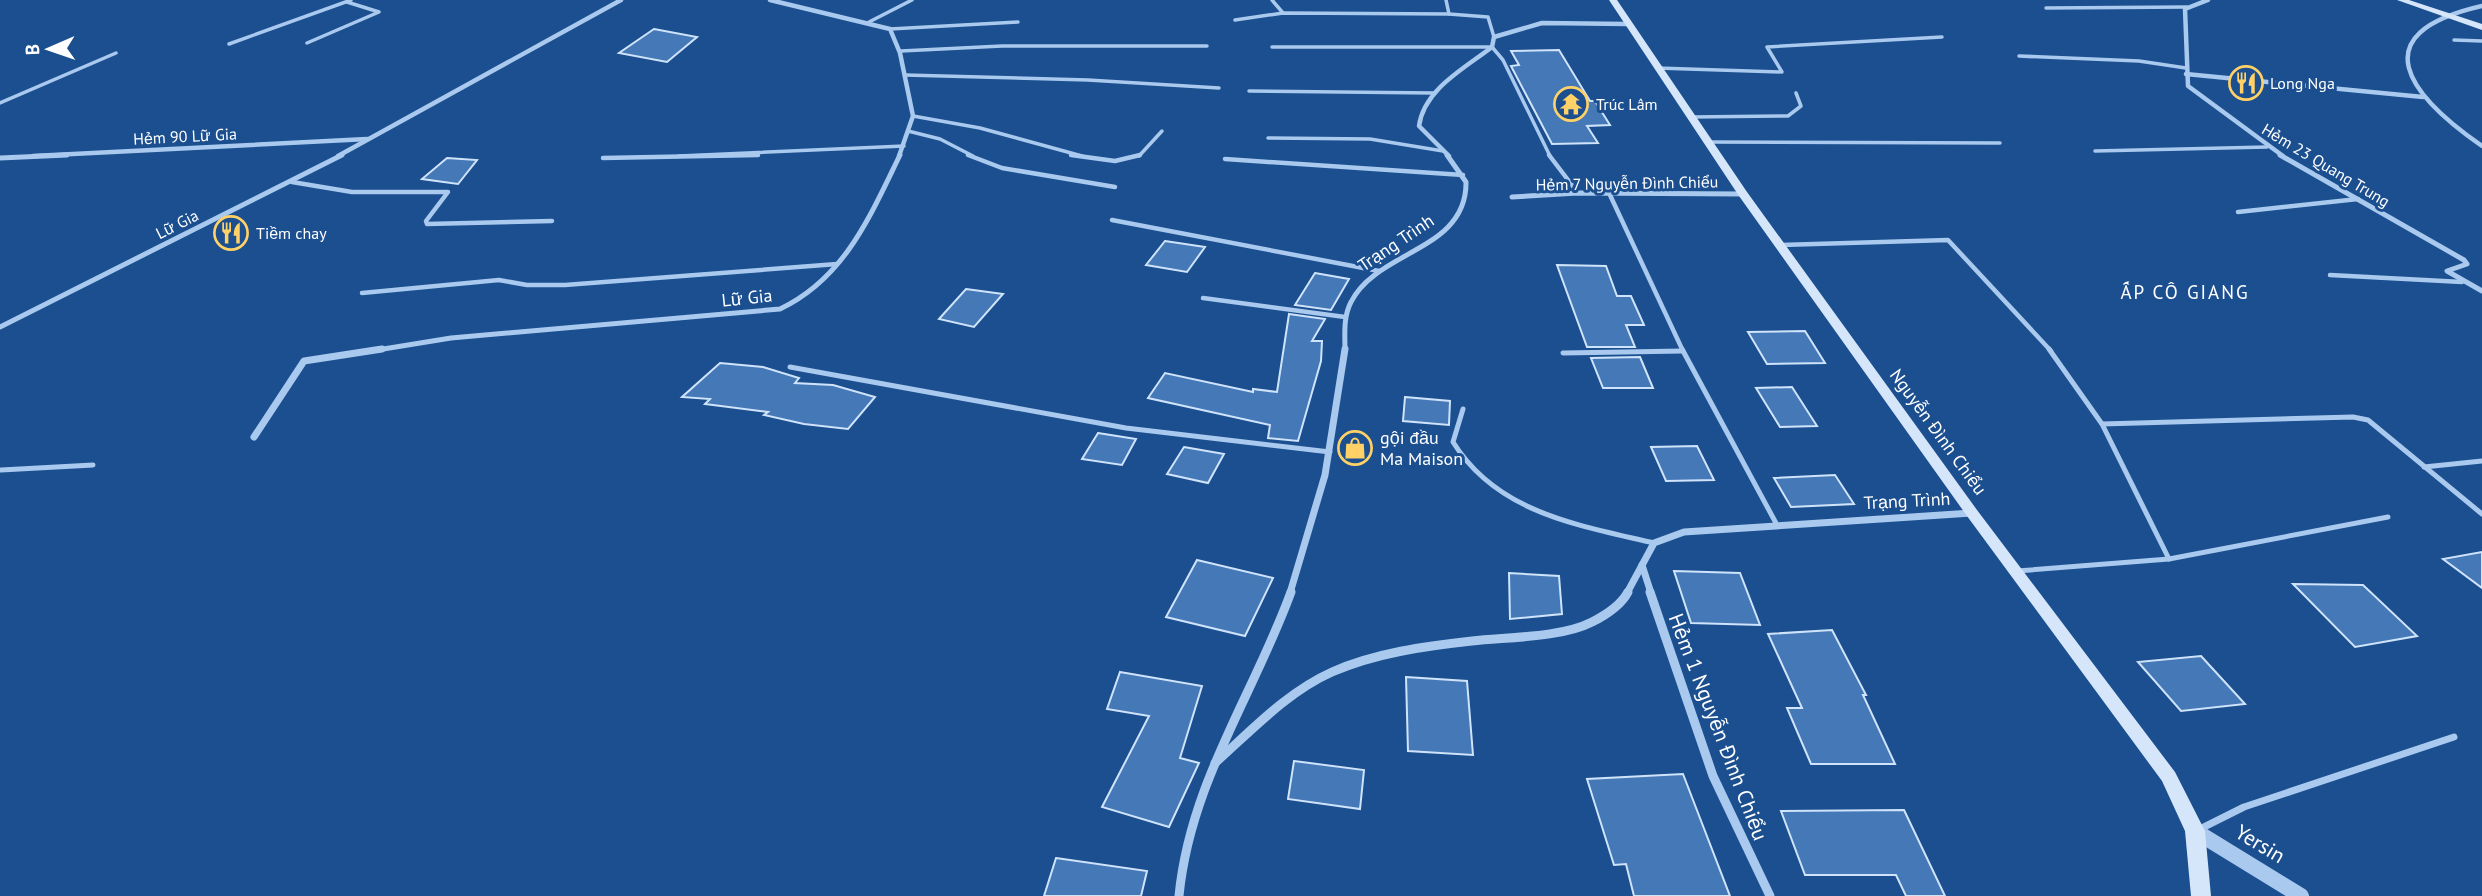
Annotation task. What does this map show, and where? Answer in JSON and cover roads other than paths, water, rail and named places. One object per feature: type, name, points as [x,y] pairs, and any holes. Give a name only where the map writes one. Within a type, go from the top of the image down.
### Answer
[{"type":"main road","name":"Nguyễn Đình Chiểu","points":[[1614,0],[1627,24],[1744,194],[1972,513],[2169,777],[2195,831],[2201,896]]},
{"type":"main road","points":[[2401,0],[2482,27]]},
{"type":"street","name":"Lữ Gia","points":[[0,327],[292,182],[621,0]]},
{"type":"street","points":[[770,0],[890,29]]},
{"type":"street","points":[[2208,0],[2187,7],[2186,71],[2423,97]]},
{"type":"street","points":[[2482,6],[2448,16],[2424,27],[2411,42],[2408,53],[2410,72],[2423,97],[2440,116],[2482,146]]},
{"type":"street","points":[[1463,175],[1419,125],[1418,117],[1434,93],[1492,47],[1494,37],[1526,24],[1627,24]]},
{"type":"street","name":"Lữ Gia","points":[[254,437],[304,361],[451,338],[780,309],[793,304],[811,290],[858,241],[872,218],[904,146],[913,116],[901,51],[890,29]]},
{"type":"street","name":"Hẻm 23 Quang Trung","points":[[2186,71],[2188,86],[2194,92],[2267,146],[2464,260],[2467,264],[2449,268],[2447,271],[2462,282]]},
{"type":"street","name":"Hẻm 90 Lữ Gia","points":[[0,158],[371,139]]},
{"type":"street","name":"Trạng Trình","points":[[1179,896],[1180,864],[1193,810],[1211,766],[1278,626],[1306,542],[1330,452],[1341,383],[1345,317],[1351,300],[1362,284],[1379,271],[1412,256],[1443,232],[1455,218],[1467,191],[1463,175]]},
{"type":"street","name":"Hẻm 7 Nguyễn Đình Chiểu","points":[[1512,197],[1578,193],[1744,194]]},
{"type":"street","points":[[2462,282],[2482,291]]},
{"type":"street","name":"Trạng Trình","points":[[1211,766],[1295,693],[1332,672],[1389,653],[1572,629],[1591,623],[1622,602],[1654,544],[1684,531],[1972,513]]},
{"type":"street","name":"Hẻm 1 Nguyễn Đình Chiểu","points":[[1642,565],[1668,650],[1706,754],[1742,847],[1770,896]]},
{"type":"street","name":"Yersin","points":[[2195,831],[2301,896]]},
{"type":"lane","points":[[869,22],[912,0]]},
{"type":"lane","points":[[1272,0],[1283,13]]},
{"type":"lane","points":[[1446,0],[1449,14]]},
{"type":"lane","points":[[229,44],[349,1],[379,12],[307,43]]},
{"type":"lane","points":[[2046,8],[2187,7]]},
{"type":"lane","points":[[1235,20],[1283,13],[1449,14],[1488,17],[1494,37]]},
{"type":"lane","points":[[890,29],[1018,22]]},
{"type":"lane","points":[[1657,68],[1782,72],[1767,47],[1942,37]]},
{"type":"lane","points":[[2454,40],[2482,41]]},
{"type":"lane","points":[[901,51],[1002,46],[1207,46]]},
{"type":"lane","points":[[1272,47],[1492,47],[1503,60],[1550,156],[1578,193]]},
{"type":"lane","points":[[0,103],[116,53]]},
{"type":"lane","points":[[2018,56],[2139,61],[2186,71]]},
{"type":"lane","points":[[905,75],[1088,80],[1219,89]]},
{"type":"lane","points":[[1250,91],[1434,93]]},
{"type":"lane","points":[[1690,117],[1788,116],[1801,106],[1796,93]]},
{"type":"lane","points":[[913,116],[980,128],[1073,155],[1115,161],[1138,157],[1162,131]]},
{"type":"lane","points":[[908,131],[940,139],[962,152],[1002,168],[1115,187]]},
{"type":"lane","points":[[1268,138],[1370,139],[1443,151]]},
{"type":"lane","points":[[1708,142],[2000,144]]},
{"type":"lane","points":[[603,158],[727,156],[904,146]]},
{"type":"lane","points":[[2095,152],[2267,146]]},
{"type":"lane","points":[[1225,159],[1463,175]]},
{"type":"lane","points":[[292,182],[352,192],[448,192],[426,221],[427,224],[552,222]]},
{"type":"lane","points":[[1610,195],[1619,220],[1683,351],[1777,524]]},
{"type":"lane","points":[[2238,212],[2358,199]]},
{"type":"lane","points":[[1112,220],[1379,271]]},
{"type":"lane","points":[[1781,245],[1948,240],[2053,353],[2102,424],[2169,559]]},
{"type":"lane","points":[[362,293],[499,280],[527,285],[565,285],[837,264]]},
{"type":"lane","points":[[2330,275],[2462,282]]},
{"type":"lane","points":[[1203,298],[1345,317]]},
{"type":"lane","points":[[1563,353],[1683,351]]},
{"type":"lane","points":[[790,367],[1126,428],[1330,452]]},
{"type":"lane","points":[[1464,409],[1452,442],[1457,453],[1491,487],[1544,514],[1654,544]]},
{"type":"lane","points":[[2102,424],[2353,416],[2368,420],[2482,514]]},
{"type":"lane","points":[[2424,467],[2482,461]]},
{"type":"lane","points":[[0,471],[93,465]]},
{"type":"lane","points":[[2015,571],[2169,559],[2388,517]]},
{"type":"lane","points":[[2195,831],[2244,807],[2454,737]]},
{"type":"place","name":"Long Nga","points":[[2246,83]]},
{"type":"place","name":"Trúc Lâm","points":[[1571,104]]},
{"type":"place","name":"Tiềm chay","points":[[231,233]]},
{"type":"place","name":"gội đầu Ma Maison","points":[[1355,448]]},
{"type":"district","name":"ẤP CÔ GIANG","points":[[2185,292]]}]
